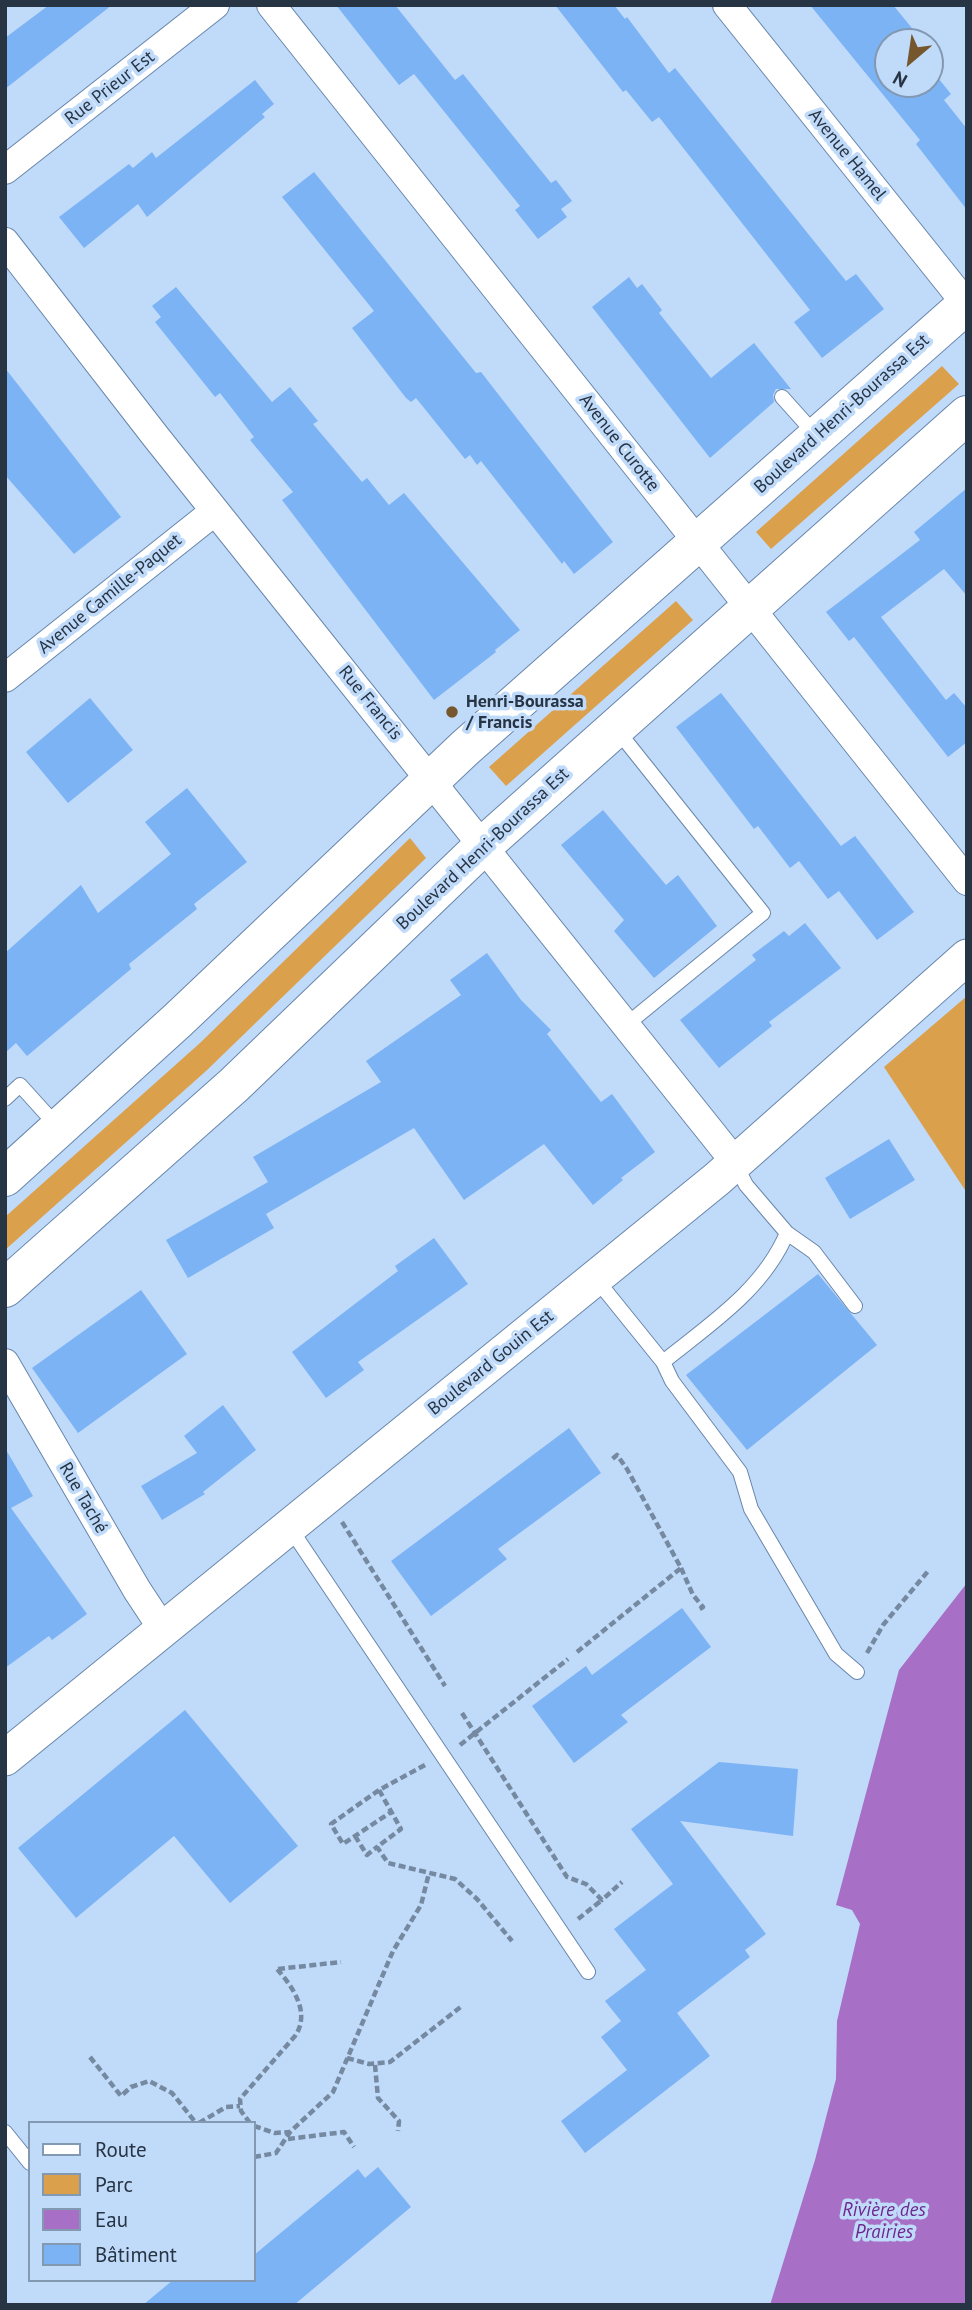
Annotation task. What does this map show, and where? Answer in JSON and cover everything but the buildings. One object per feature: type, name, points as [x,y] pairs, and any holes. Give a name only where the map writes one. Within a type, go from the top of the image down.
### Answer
[{"type":"main road","name":"Boulevard Henri-Bourassa Est","points":[[5,1177],[178,1020],[430,779],[967,304]]},
{"type":"main road","name":"Boulevard Henri-Bourassa Est","points":[[5,1288],[234,1085],[484,845],[967,415]]},
{"type":"street","name":"Rue Prieur Est","points":[[5,170],[215,5]]},
{"type":"street","name":"Avenue Curotte","points":[[271,5],[967,881]]},
{"type":"street","name":"Avenue Hamel","points":[[727,5],[967,304]]},
{"type":"street","name":"Rue Francis","points":[[5,242],[215,511],[735,1163]]},
{"type":"street","name":"Avenue Camille-Paquet","points":[[5,678],[215,511]]},
{"type":"street","name":"Boulevard Gouin Est","points":[[5,1758],[735,1163],[967,957]]},
{"type":"street","name":"Rue Taché","points":[[5,1363],[136,1590],[164,1631]]},
{"type":"lane","points":[[782,397],[817,437]]},
{"type":"lane","points":[[615,728],[764,912],[626,1025]]},
{"type":"lane","points":[[5,1098],[20,1085],[59,1128]]},
{"type":"lane","points":[[735,1163],[746,1185],[787,1233],[814,1252],[855,1306]]},
{"type":"lane","points":[[663,1362],[750,1290],[767,1270],[787,1233]]},
{"type":"lane","points":[[595,1278],[663,1362],[672,1381],[740,1472],[751,1509],[836,1654],[857,1672]]},
{"type":"lane","points":[[290,1528],[589,1972]]},
{"type":"lane","points":[[5,2132],[28,2161]]},
{"type":"path","points":[[610,1461],[617,1455],[627,1469],[693,1595],[703,1606],[698,1610]]},
{"type":"path","points":[[339,1519],[445,1686]]},
{"type":"path","points":[[577,1653],[681,1568]]},
{"type":"path","points":[[857,1672],[883,1625],[929,1570]]},
{"type":"path","points":[[456,1747],[476,1735],[568,1659]]},
{"type":"path","points":[[461,1713],[567,1877],[586,1884],[602,1900]]},
{"type":"path","points":[[391,1811],[343,1844],[331,1824],[379,1790],[431,1761]]},
{"type":"path","points":[[355,1836],[367,1854],[401,1829],[379,1790]]},
{"type":"path","points":[[377,1847],[388,1863],[446,1875],[466,1888],[512,1941]]},
{"type":"path","points":[[256,2157],[276,2153],[290,2132],[333,2092],[393,1951],[421,1905],[429,1873]]},
{"type":"path","points":[[561,1933],[622,1882]]},
{"type":"path","points":[[250,2121],[240,2106],[240,2098],[295,2036],[302,2024],[296,1994],[277,1969],[341,1962]]},
{"type":"path","points":[[347,2058],[374,2065],[390,2062],[463,2006]]},
{"type":"path","points":[[90,2057],[121,2096],[131,2087],[149,2081],[172,2093],[195,2121]]},
{"type":"path","points":[[374,2065],[377,2098],[399,2121],[398,2131]]},
{"type":"path","points":[[201,2121],[226,2107],[240,2106]]},
{"type":"path","points":[[256,2126],[275,2133],[290,2132]]},
{"type":"path","points":[[287,2139],[344,2132],[355,2147]]},
{"type":"green space","points":[[942,366],[959,384],[771,549],[756,532]]},
{"type":"green space","points":[[676,601],[693,620],[506,786],[489,767]]},
{"type":"green space","points":[[410,838],[426,858],[206,1071],[5,1250],[5,1217],[200,1043]]},
{"type":"green space","points":[[967,996],[967,1193],[884,1067]]},
{"type":"water","name":"Rivière des Prairies","points":[[967,1583],[967,2305],[770,2305],[815,2160],[836,2079],[837,2021],[860,1924],[852,1910],[836,1905],[899,1670]]},
{"type":"place","name":"Henri-Bourassa / Francis","points":[[452,712]]}]
